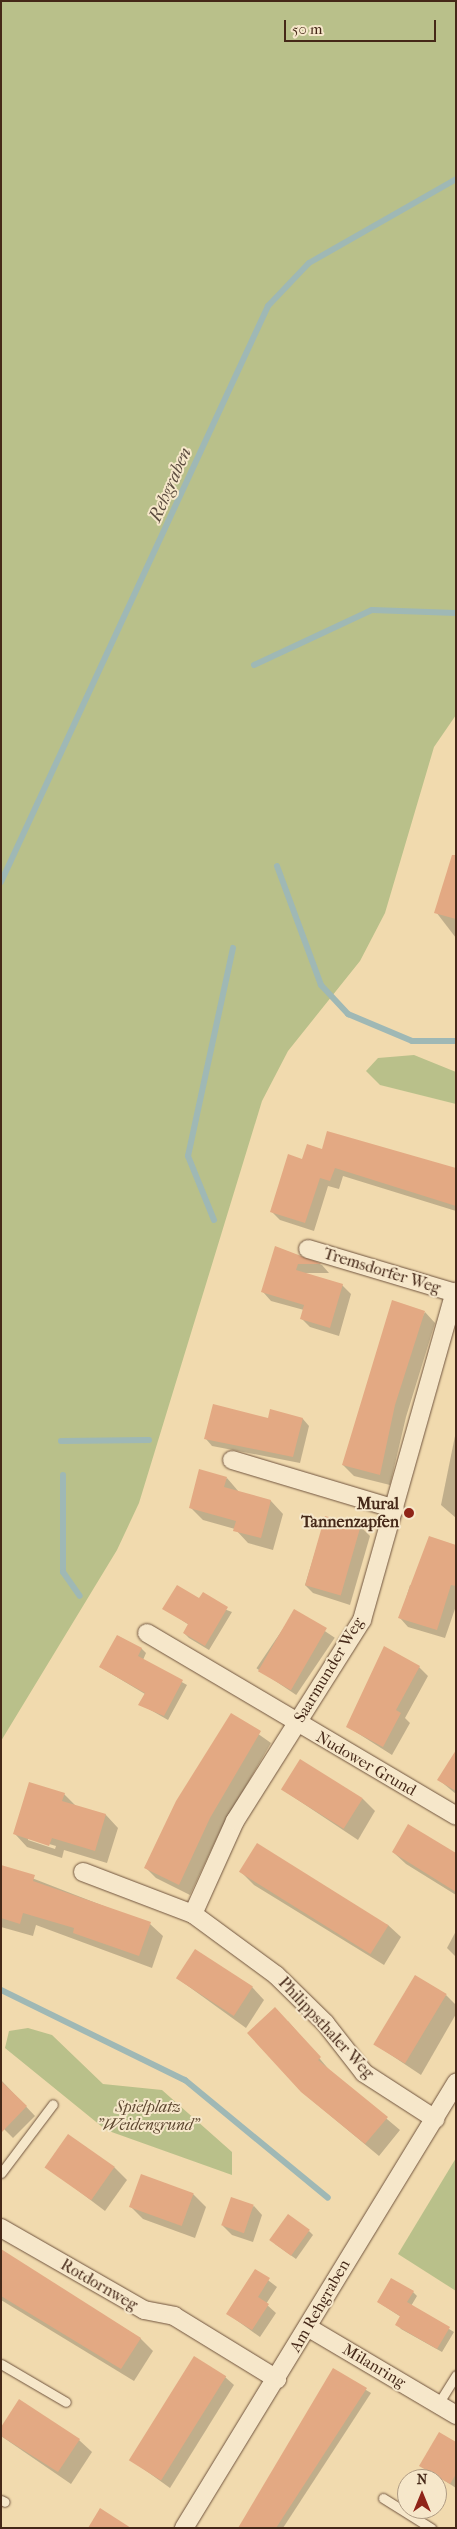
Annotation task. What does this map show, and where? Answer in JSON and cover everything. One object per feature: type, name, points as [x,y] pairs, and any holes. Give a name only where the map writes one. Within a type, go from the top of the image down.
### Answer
[{"type":"street","name":"Tremsdorfer Weg","points":[[308,1249],[455,1292]]},
{"type":"street","name":"Saarmunder Weg","points":[[193,1914],[235,1821],[362,1620],[455,1292]]},
{"type":"street","points":[[232,1460],[395,1509]]},
{"type":"street","name":"Nudower Grund","points":[[147,1634],[296,1724],[456,1816]]},
{"type":"street","name":"Philippsthaler Weg","points":[[83,1872],[193,1914],[276,1975],[325,2023],[364,2073],[434,2119]]},
{"type":"street","name":"Am Rehgraben","points":[[184,2528],[309,2328],[456,2084]]},
{"type":"street","name":"Rotdornweg","points":[[1,2228],[144,2310],[174,2316],[277,2379]]},
{"type":"street","name":"Milanring","points":[[309,2328],[456,2415]]},
{"type":"lane","points":[[1,2173],[53,2104]]},
{"type":"lane","points":[[1,2364],[66,2402]]},
{"type":"lane","points":[[438,2404],[456,2375]]},
{"type":"lane","points":[[383,2498],[431,2528]]},
{"type":"green space","points":[[1,1],[456,1],[456,715],[434,747],[385,913],[360,961],[288,1051],[262,1101],[139,1503],[117,1550],[1,1741]]},
{"type":"green space","points":[[414,1055],[456,1072],[456,1104],[380,1085],[366,1071],[378,1058]]},
{"type":"green space","name":"Spielplatz \"Weidengrund\"","points":[[28,2028],[52,2035],[103,2084],[162,2090],[232,2152],[232,2175],[106,2130],[5,2048],[9,2031]]},
{"type":"green space","points":[[456,2158],[456,2291],[398,2254]]},
{"type":"building","points":[[452,855],[456,855],[456,919],[434,913]]},
{"type":"building","points":[[327,1131],[456,1168],[456,1206],[335,1168],[330,1181],[320,1178],[305,1223],[270,1212],[288,1154],[302,1159],[307,1144],[322,1149]]},
{"type":"building","points":[[275,1246],[322,1264],[298,1264],[296,1270],[343,1284],[330,1328],[300,1319],[304,1305],[261,1292]]},
{"type":"building","points":[[392,1300],[425,1311],[395,1405],[380,1475],[342,1465]]},
{"type":"building","points":[[213,1404],[268,1418],[270,1409],[303,1418],[293,1457],[204,1439]]},
{"type":"building","points":[[199,1469],[227,1477],[224,1487],[271,1500],[261,1538],[233,1531],[236,1521],[189,1508]]},
{"type":"building","points":[[325,1516],[361,1526],[341,1595],[305,1585]]},
{"type":"building","points":[[429,1536],[456,1545],[456,1586],[451,1585],[437,1630],[398,1618]]},
{"type":"building","points":[[177,1585],[199,1598],[203,1592],[228,1607],[205,1646],[183,1633],[188,1624],[162,1609]]},
{"type":"building","points":[[294,1609],[327,1628],[291,1690],[258,1671]]},
{"type":"building","points":[[117,1635],[142,1648],[138,1656],[183,1680],[164,1716],[138,1705],[145,1693],[99,1667]]},
{"type":"building","points":[[384,1646],[420,1666],[396,1710],[401,1713],[383,1747],[346,1727]]},
{"type":"building","points":[[231,1713],[261,1731],[210,1818],[179,1885],[144,1868],[176,1801]]},
{"type":"building","points":[[456,1750],[456,1791],[437,1780]]},
{"type":"building","points":[[300,1759],[363,1798],[344,1829],[281,1790]]},
{"type":"building","points":[[29,1782],[65,1793],[62,1801],[106,1814],[95,1851],[52,1838],[49,1846],[13,1834]]},
{"type":"building","points":[[408,1824],[456,1853],[456,1892],[392,1852]]},
{"type":"building","points":[[257,1843],[388,1925],[370,1954],[239,1872]]},
{"type":"building","points":[[1,1865],[35,1875],[33,1881],[151,1922],[139,1956],[73,1933],[74,1928],[23,1913],[20,1924],[1,1918]]},
{"type":"building","points":[[195,1949],[253,1987],[234,2016],[176,1978]]},
{"type":"building","points":[[415,1975],[447,1994],[405,2063],[373,2044]]},
{"type":"building","points":[[275,2007],[321,2057],[318,2060],[388,2117],[365,2144],[301,2092],[247,2033]]},
{"type":"building","points":[[1,2081],[27,2106],[1,2133]]},
{"type":"building","points":[[68,2134],[115,2167],[91,2200],[44,2168]]},
{"type":"building","points":[[141,2174],[194,2193],[182,2226],[129,2207]]},
{"type":"building","points":[[231,2197],[254,2205],[244,2233],[221,2225]]},
{"type":"building","points":[[288,2214],[310,2230],[291,2256],[269,2240]]},
{"type":"building","points":[[1,2249],[141,2338],[121,2369],[1,2296]]},
{"type":"building","points":[[255,2269],[270,2278],[258,2297],[269,2304],[252,2330],[226,2314]]},
{"type":"building","points":[[391,2278],[414,2291],[407,2302],[450,2327],[437,2349],[395,2325],[400,2316],[377,2302]]},
{"type":"building","points":[[194,2356],[226,2376],[161,2480],[129,2460]]},
{"type":"building","points":[[333,2368],[367,2388],[276,2528],[238,2528]]},
{"type":"building","points":[[19,2399],[80,2439],[58,2472],[1,2436],[1,2427]]},
{"type":"building","points":[[439,2432],[456,2442],[456,2474],[450,2484],[447,2482],[447,2469],[424,2469],[419,2466]]},
{"type":"building","points":[[100,2508],[131,2528],[88,2528]]},
{"type":"waterway","name":"Rehgraben","points":[[1,882],[268,306],[309,263],[456,179]]},
{"type":"waterway","points":[[254,665],[372,610],[456,613]]},
{"type":"waterway","points":[[277,866],[321,985],[348,1014],[412,1041],[456,1041]]},
{"type":"waterway","points":[[214,1220],[188,1156],[233,948]]},
{"type":"waterway","points":[[61,1441],[149,1440]]},
{"type":"waterway","points":[[63,1475],[63,1572],[80,1596]]},
{"type":"waterway","points":[[1,1990],[185,2080],[328,2198]]},
{"type":"place","name":"Mural Tannenzapfen","points":[[409,1513]]}]
